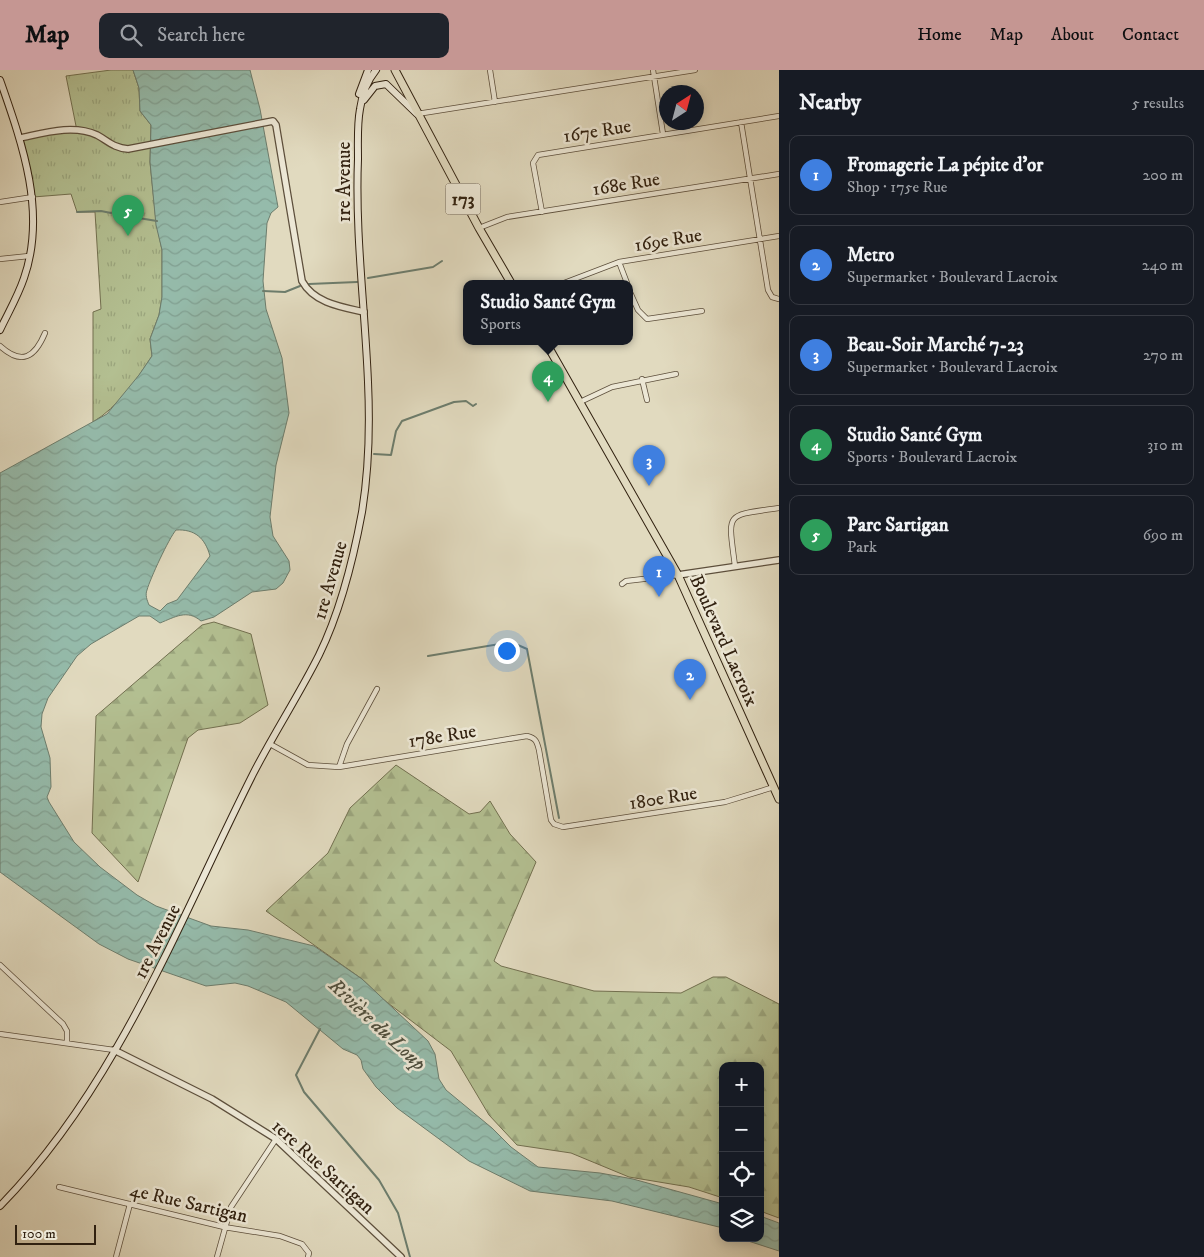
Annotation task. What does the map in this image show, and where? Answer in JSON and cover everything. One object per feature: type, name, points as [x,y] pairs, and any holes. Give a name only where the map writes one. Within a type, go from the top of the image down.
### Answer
[{"type":"main road","points":[[359,110],[359,96],[368,70]]},
{"type":"main road","name":"1re Avenue","points":[[0,1206],[33,1172],[77,1113],[143,998],[198,892],[270,744],[321,652],[348,576],[362,511],[369,448],[368,385],[358,230],[359,110],[364,92],[376,70]]},
{"type":"main road","name":"173","points":[[395,70],[479,228],[509,280]]},
{"type":"main road","points":[[0,80],[20,138],[33,196],[32,242],[24,278],[0,330]]},
{"type":"main road","points":[[359,110],[367,94],[380,84],[386,84],[417,114]]},
{"type":"main road","name":"Boulevard Lacroix","points":[[547,345],[678,575],[779,800]]},
{"type":"street","points":[[490,70],[495,102]]},
{"type":"street","points":[[653,70],[663,134]]},
{"type":"street","points":[[417,114],[695,70]]},
{"type":"street","name":"167e Rue","points":[[542,212],[534,163],[538,156],[779,116]]},
{"type":"street","points":[[20,138],[54,132],[82,132],[97,135],[119,149],[128,149],[270,120],[276,125],[302,281],[307,290],[327,303],[364,312]]},
{"type":"street","points":[[741,122],[768,290],[772,297],[778,298]]},
{"type":"street","name":"168e Rue","points":[[479,228],[507,218],[779,174]]},
{"type":"street","points":[[0,202],[33,196]]},
{"type":"street","name":"169e Rue","points":[[572,280],[619,262],[779,236]]},
{"type":"street","points":[[0,259],[29,256]]},
{"type":"street","points":[[619,262],[626,280]]},
{"type":"street","points":[[633,299],[638,310],[647,319],[702,311]]},
{"type":"street","points":[[0,346],[6,352],[19,357],[29,356],[40,344],[45,333]]},
{"type":"street","points":[[580,402],[612,387],[642,379],[676,374]]},
{"type":"street","points":[[642,379],[646,400]]},
{"type":"street","points":[[735,566],[730,527],[736,516],[779,508]]},
{"type":"street","points":[[622,584],[779,560]]},
{"type":"street","points":[[340,767],[346,744],[377,689]]},
{"type":"street","name":"178e Rue","points":[[270,744],[308,765],[340,767],[527,736],[533,738],[538,745],[549,815],[554,824]]},
{"type":"street","name":"180e Rue","points":[[554,824],[563,827],[725,802],[774,787]]},
{"type":"street","points":[[0,965],[62,1024],[67,1032],[67,1043]]},
{"type":"street","points":[[0,1034],[114,1050]]},
{"type":"street","name":"1ere Rue Sartigan","points":[[114,1050],[212,1099],[276,1139],[401,1257]]},
{"type":"street","points":[[217,1257],[231,1207],[276,1139]]},
{"type":"street","name":"4e Rue Sartigan","points":[[59,1187],[224,1227],[280,1236],[302,1244],[308,1255]]},
{"type":"street","points":[[116,1257],[130,1204]]},
{"type":"green space","points":[[111,70],[133,70],[139,88],[140,111],[151,125],[150,162],[156,221],[162,250],[162,297],[159,315],[150,339],[152,356],[111,409],[93,422],[93,312],[101,309],[95,212],[77,212],[71,194],[33,197],[20,139],[54,131],[77,131],[66,76]]},
{"type":"green space","points":[[214,622],[251,634],[268,705],[240,723],[198,730],[188,738],[138,882],[92,833],[96,716],[202,625]]},
{"type":"green space","points":[[396,765],[469,814],[480,812],[490,801],[510,834],[536,862],[494,961],[501,966],[594,991],[681,993],[713,977],[726,977],[779,1004],[779,1218],[764,1212],[764,1062],[719,1062],[719,1197],[689,1187],[629,1177],[571,1153],[517,1145],[489,1115],[451,1051],[384,1000],[362,979],[266,911],[328,853],[350,808]]},
{"type":"water","name":"Rivière du Loup","points":[[133,70],[250,70],[260,109],[278,207],[271,213],[267,223],[263,281],[266,309],[282,358],[289,413],[276,465],[270,517],[273,536],[289,561],[290,570],[283,583],[276,589],[252,592],[214,617],[201,621],[191,615],[181,615],[160,623],[150,616],[139,616],[91,644],[77,656],[48,698],[42,714],[41,727],[50,758],[51,787],[47,797],[49,802],[74,842],[100,867],[137,895],[156,906],[211,926],[248,930],[314,946],[362,979],[428,1041],[435,1054],[439,1079],[446,1090],[492,1128],[511,1147],[538,1167],[600,1173],[633,1179],[719,1203],[719,1227],[612,1201],[530,1191],[469,1161],[397,1108],[376,1087],[363,1069],[361,1060],[357,1055],[343,1049],[286,1002],[248,986],[235,983],[206,986],[128,959],[99,944],[0,872],[0,473],[107,414],[152,356],[150,339],[159,315],[162,297],[162,250],[156,225],[150,162],[151,125],[140,111],[139,88]],"holes":[[[176,530],[189,531],[202,540],[210,556],[177,600],[167,604],[160,611],[149,605],[146,592],[173,534]]]},
{"type":"water","points":[[764,1217],[779,1223],[779,1251],[751,1242],[764,1242]]},
{"type":"waterway","points":[[77,212],[101,211],[111,213]]},
{"type":"waterway","points":[[120,215],[157,221]]},
{"type":"waterway","points":[[368,278],[433,267],[442,261]]},
{"type":"waterway","points":[[309,284],[357,282]]},
{"type":"waterway","points":[[263,291],[285,292],[300,286]]},
{"type":"waterway","points":[[374,454],[391,455],[396,431],[402,421],[454,402],[466,401],[473,406],[476,404]]},
{"type":"waterway","points":[[428,656],[511,642],[527,649],[559,818]]},
{"type":"waterway","points":[[320,1029],[296,1075],[304,1092],[379,1180],[398,1213],[410,1257]]},
{"type":"place","name":"Parc Sartigan","points":[[128,236]]},
{"type":"place","name":"Studio Santé Gym","points":[[548,402]]},
{"type":"place","name":"Beau-Soir Marché 7-23","points":[[649,486]]},
{"type":"place","name":"Fromagerie La pépite d'or","points":[[659,597]]},
{"type":"place","name":"Metro","points":[[690,700]]}]
